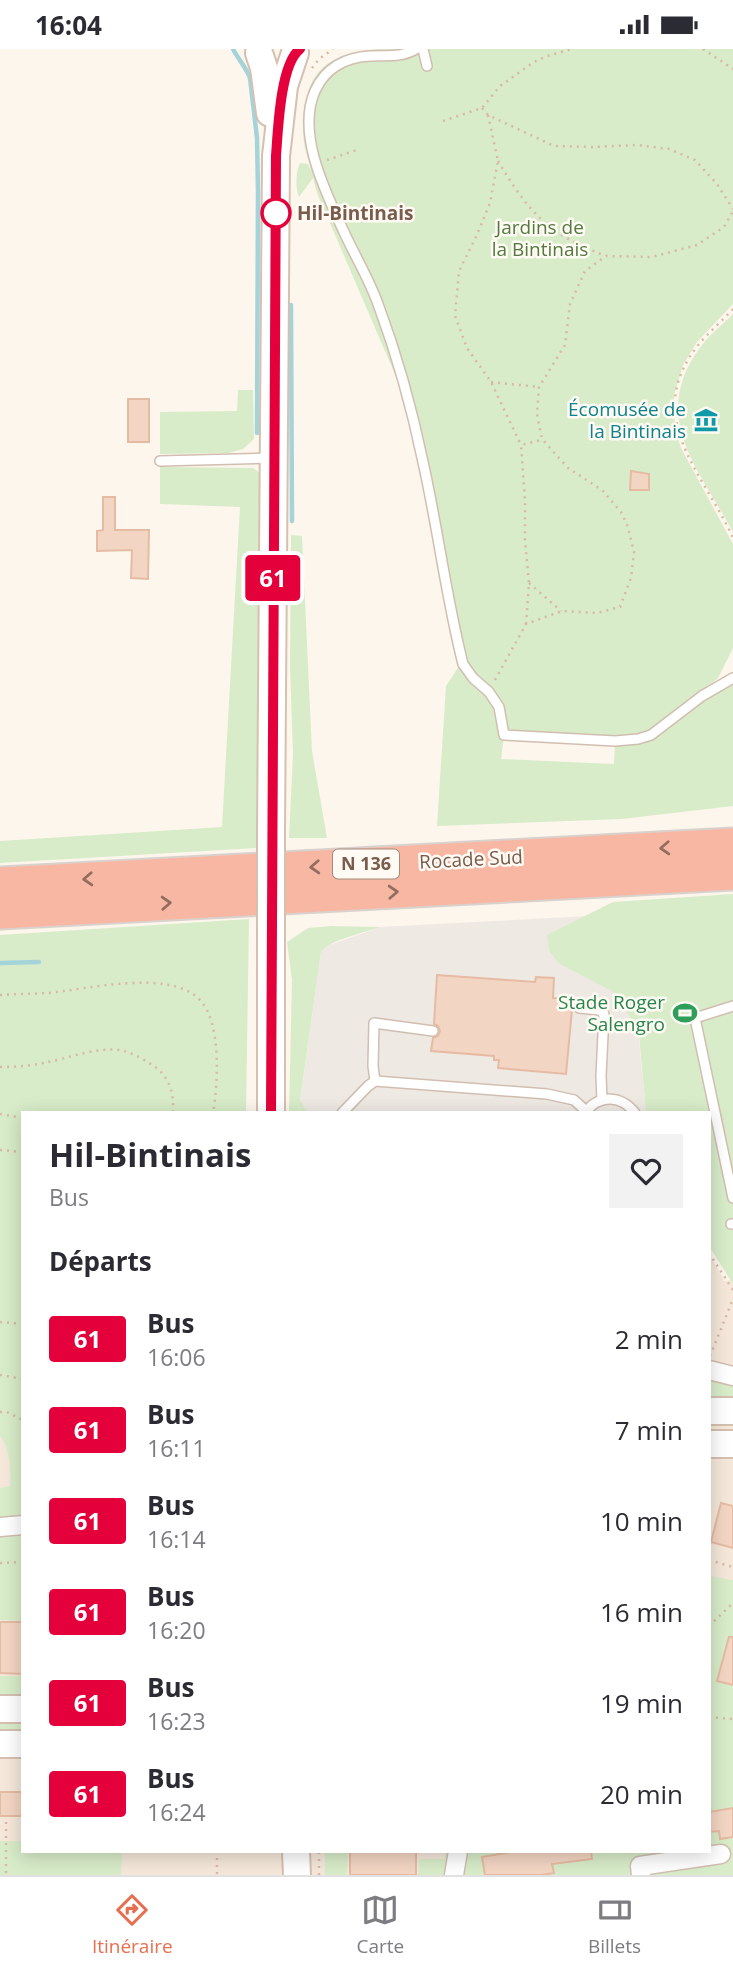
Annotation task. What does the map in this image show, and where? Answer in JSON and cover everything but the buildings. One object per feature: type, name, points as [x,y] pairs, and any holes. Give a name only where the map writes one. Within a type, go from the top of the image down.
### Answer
[{"type":"highway","name":"Rocade Sud","points":[[0,884],[733,845]]},
{"type":"highway","name":"Rocade Sud","points":[[0,912],[733,873]]},
{"type":"main road","points":[[257,51],[277,58],[298,51]]},
{"type":"main road","points":[[257,51],[267,86],[276,156]]},
{"type":"main road","points":[[271,1111],[276,156],[284,86],[298,51]]},
{"type":"main road","points":[[711,1411],[733,1411]]},
{"type":"main road","points":[[711,1444],[733,1444]]},
{"type":"main road","points":[[0,1709],[21,1709]]},
{"type":"main road","points":[[0,1744],[21,1744]]},
{"type":"main road","points":[[296,1853],[297,1875]]},
{"type":"street","points":[[711,1370],[733,1376]]},
{"type":"street","points":[[0,1527],[21,1525]]},
{"type":"street","points":[[454,1875],[458,1853]]},
{"type":"street","points":[[641,1875],[640,1866],[727,1853]]},
{"type":"lane","points":[[416,49],[389,57],[353,58],[335,66],[322,78],[312,100],[310,133],[316,162],[329,200],[377,302],[391,345],[423,460],[463,664],[499,706],[504,735],[630,740],[651,735],[702,696],[733,678]]},
{"type":"lane","points":[[423,49],[427,66]]},
{"type":"lane","points":[[160,461],[274,459]]},
{"type":"lane","points":[[733,1006],[695,1018],[733,1198]]},
{"type":"lane","points":[[579,1008],[600,1010],[604,1014],[602,1100]]},
{"type":"lane","points":[[375,1081],[374,1023],[433,1031]]},
{"type":"lane","points":[[344,1111],[375,1081],[547,1094],[574,1100],[585,1111]]},
{"type":"lane","points":[[587,1111],[602,1100],[621,1100],[634,1111]]},
{"type":"path","points":[[443,121],[482,108],[500,86],[534,62],[572,49]]},
{"type":"path","points":[[703,49],[733,69]]},
{"type":"path","points":[[482,108],[488,115],[554,146],[637,145],[669,149],[695,160],[717,184],[733,210],[724,227],[697,244],[652,257],[606,256],[565,237],[531,210],[516,193],[498,161],[488,115]]},
{"type":"path","points":[[316,162],[357,151]]},
{"type":"path","points":[[489,692],[526,624],[529,583],[521,445],[491,382],[467,348],[455,316],[459,271],[490,203],[498,161]]},
{"type":"path","points":[[526,624],[562,611],[597,613],[620,607],[631,578],[634,552],[621,512],[602,490],[568,468],[542,439],[537,414],[539,387],[565,345],[570,304],[585,271],[606,256]]},
{"type":"path","points":[[733,309],[699,344],[685,366],[676,395],[677,429],[683,447],[733,538]]},
{"type":"path","points":[[491,382],[539,387]]},
{"type":"path","points":[[521,445],[542,439]]},
{"type":"path","points":[[529,583],[562,611]]},
{"type":"path","points":[[0,995],[147,983],[186,989],[201,1000],[206,1008],[216,1046],[218,1071],[213,1111]]},
{"type":"path","points":[[0,1067],[27,1066],[82,1054],[123,1051],[143,1059],[164,1074],[173,1094],[173,1111]]},
{"type":"path","points":[[0,1114],[21,1118]]},
{"type":"path","points":[[0,1150],[21,1152]]},
{"type":"path","points":[[711,1256],[733,1290]]},
{"type":"path","points":[[711,1354],[733,1299]]},
{"type":"path","points":[[0,1322],[21,1324]]},
{"type":"path","points":[[0,1375],[21,1379]]},
{"type":"path","points":[[0,1412],[7,1412],[21,1419]]},
{"type":"path","points":[[711,1561],[733,1567]]},
{"type":"path","points":[[0,1563],[21,1562]]},
{"type":"path","points":[[711,1624],[733,1603]]},
{"type":"path","points":[[711,1717],[733,1719]]},
{"type":"path","points":[[6,1822],[6,1875]]},
{"type":"path","points":[[216,1853],[218,1875]]},
{"type":"path","points":[[319,1853],[319,1875]]},
{"type":"shaded area","points":[[627,914],[646,1111],[307,1111],[300,1101],[321,952],[324,947],[380,927]]},
{"type":"shaded area","points":[[711,1258],[724,1281],[733,1280],[733,1875],[0,1875],[0,1413],[21,1422],[21,1853],[711,1853]]},
{"type":"green space","name":"Jardins de la Bintinais","points":[[377,49],[733,49],[733,304],[697,342],[683,365],[674,395],[675,430],[681,448],[733,544],[733,648],[718,678],[650,732],[626,737],[504,735],[501,759],[614,764],[615,741],[657,736],[708,696],[733,683],[733,806],[622,819],[437,826],[446,686],[459,666],[420,464],[400,386],[313,178],[299,197],[297,184],[300,163],[308,164],[311,170],[305,146],[303,120],[311,85],[324,66],[334,60]]},
{"type":"green space","name":"Écomusée de la Bintinais","points":[[733,314],[733,532],[685,443],[679,421],[679,398],[685,374],[699,349]]},
{"type":"green space","points":[[238,390],[253,390],[254,439],[243,449],[229,453],[160,454],[160,412],[237,411]]},
{"type":"green space","points":[[160,467],[253,468],[260,473],[257,848],[0,863],[0,841],[222,827],[240,507],[160,504]]},
{"type":"green space","points":[[291,535],[302,536],[312,751],[327,838],[289,838],[293,754],[290,667]]},
{"type":"green space","name":"Stade Roger Salengro","points":[[733,894],[733,1284],[711,1249],[711,1111],[646,1111],[639,1035],[619,995],[560,964],[549,951],[547,935],[613,902]]},
{"type":"green space","points":[[249,919],[246,1111],[21,1111],[21,1621],[0,1620],[0,1488],[10,1486],[10,1466],[8,1453],[0,1436],[0,935]]},
{"type":"green space","points":[[380,927],[339,941],[321,952],[300,1100],[307,1111],[289,1111],[292,980],[287,942],[308,928]]},
{"type":"green space","points":[[716,1376],[733,1381],[733,1396],[711,1396],[711,1379]]},
{"type":"green space","points":[[711,1576],[733,1580],[733,1875],[418,1875],[419,1859],[445,1859],[445,1853],[711,1853]]},
{"type":"green space","points":[[0,1676],[21,1676],[21,1703],[0,1703]]},
{"type":"green space","points":[[0,1715],[21,1715],[21,1738],[0,1738]]},
{"type":"green space","points":[[0,1841],[21,1841],[21,1853],[122,1853],[121,1875],[0,1875]]},
{"type":"green space","points":[[325,1853],[348,1853],[347,1875],[325,1875]]},
{"type":"waterway","points":[[233,49],[250,78],[257,138],[257,433]]},
{"type":"waterway","points":[[291,305],[292,521]]},
{"type":"waterway","points":[[0,963],[39,962]]},
{"type":"bus line","name":"61","points":[[271,1111],[276,156],[284,86],[295,53],[300,49]]},
{"type":"place","name":"Hil-Bintinais","points":[[276,213]]},
{"type":"place","name":"Écomusée de la Bintinais","points":[[706,420]]},
{"type":"place","name":"Stade Roger Salengro","points":[[685,1013]]}]
